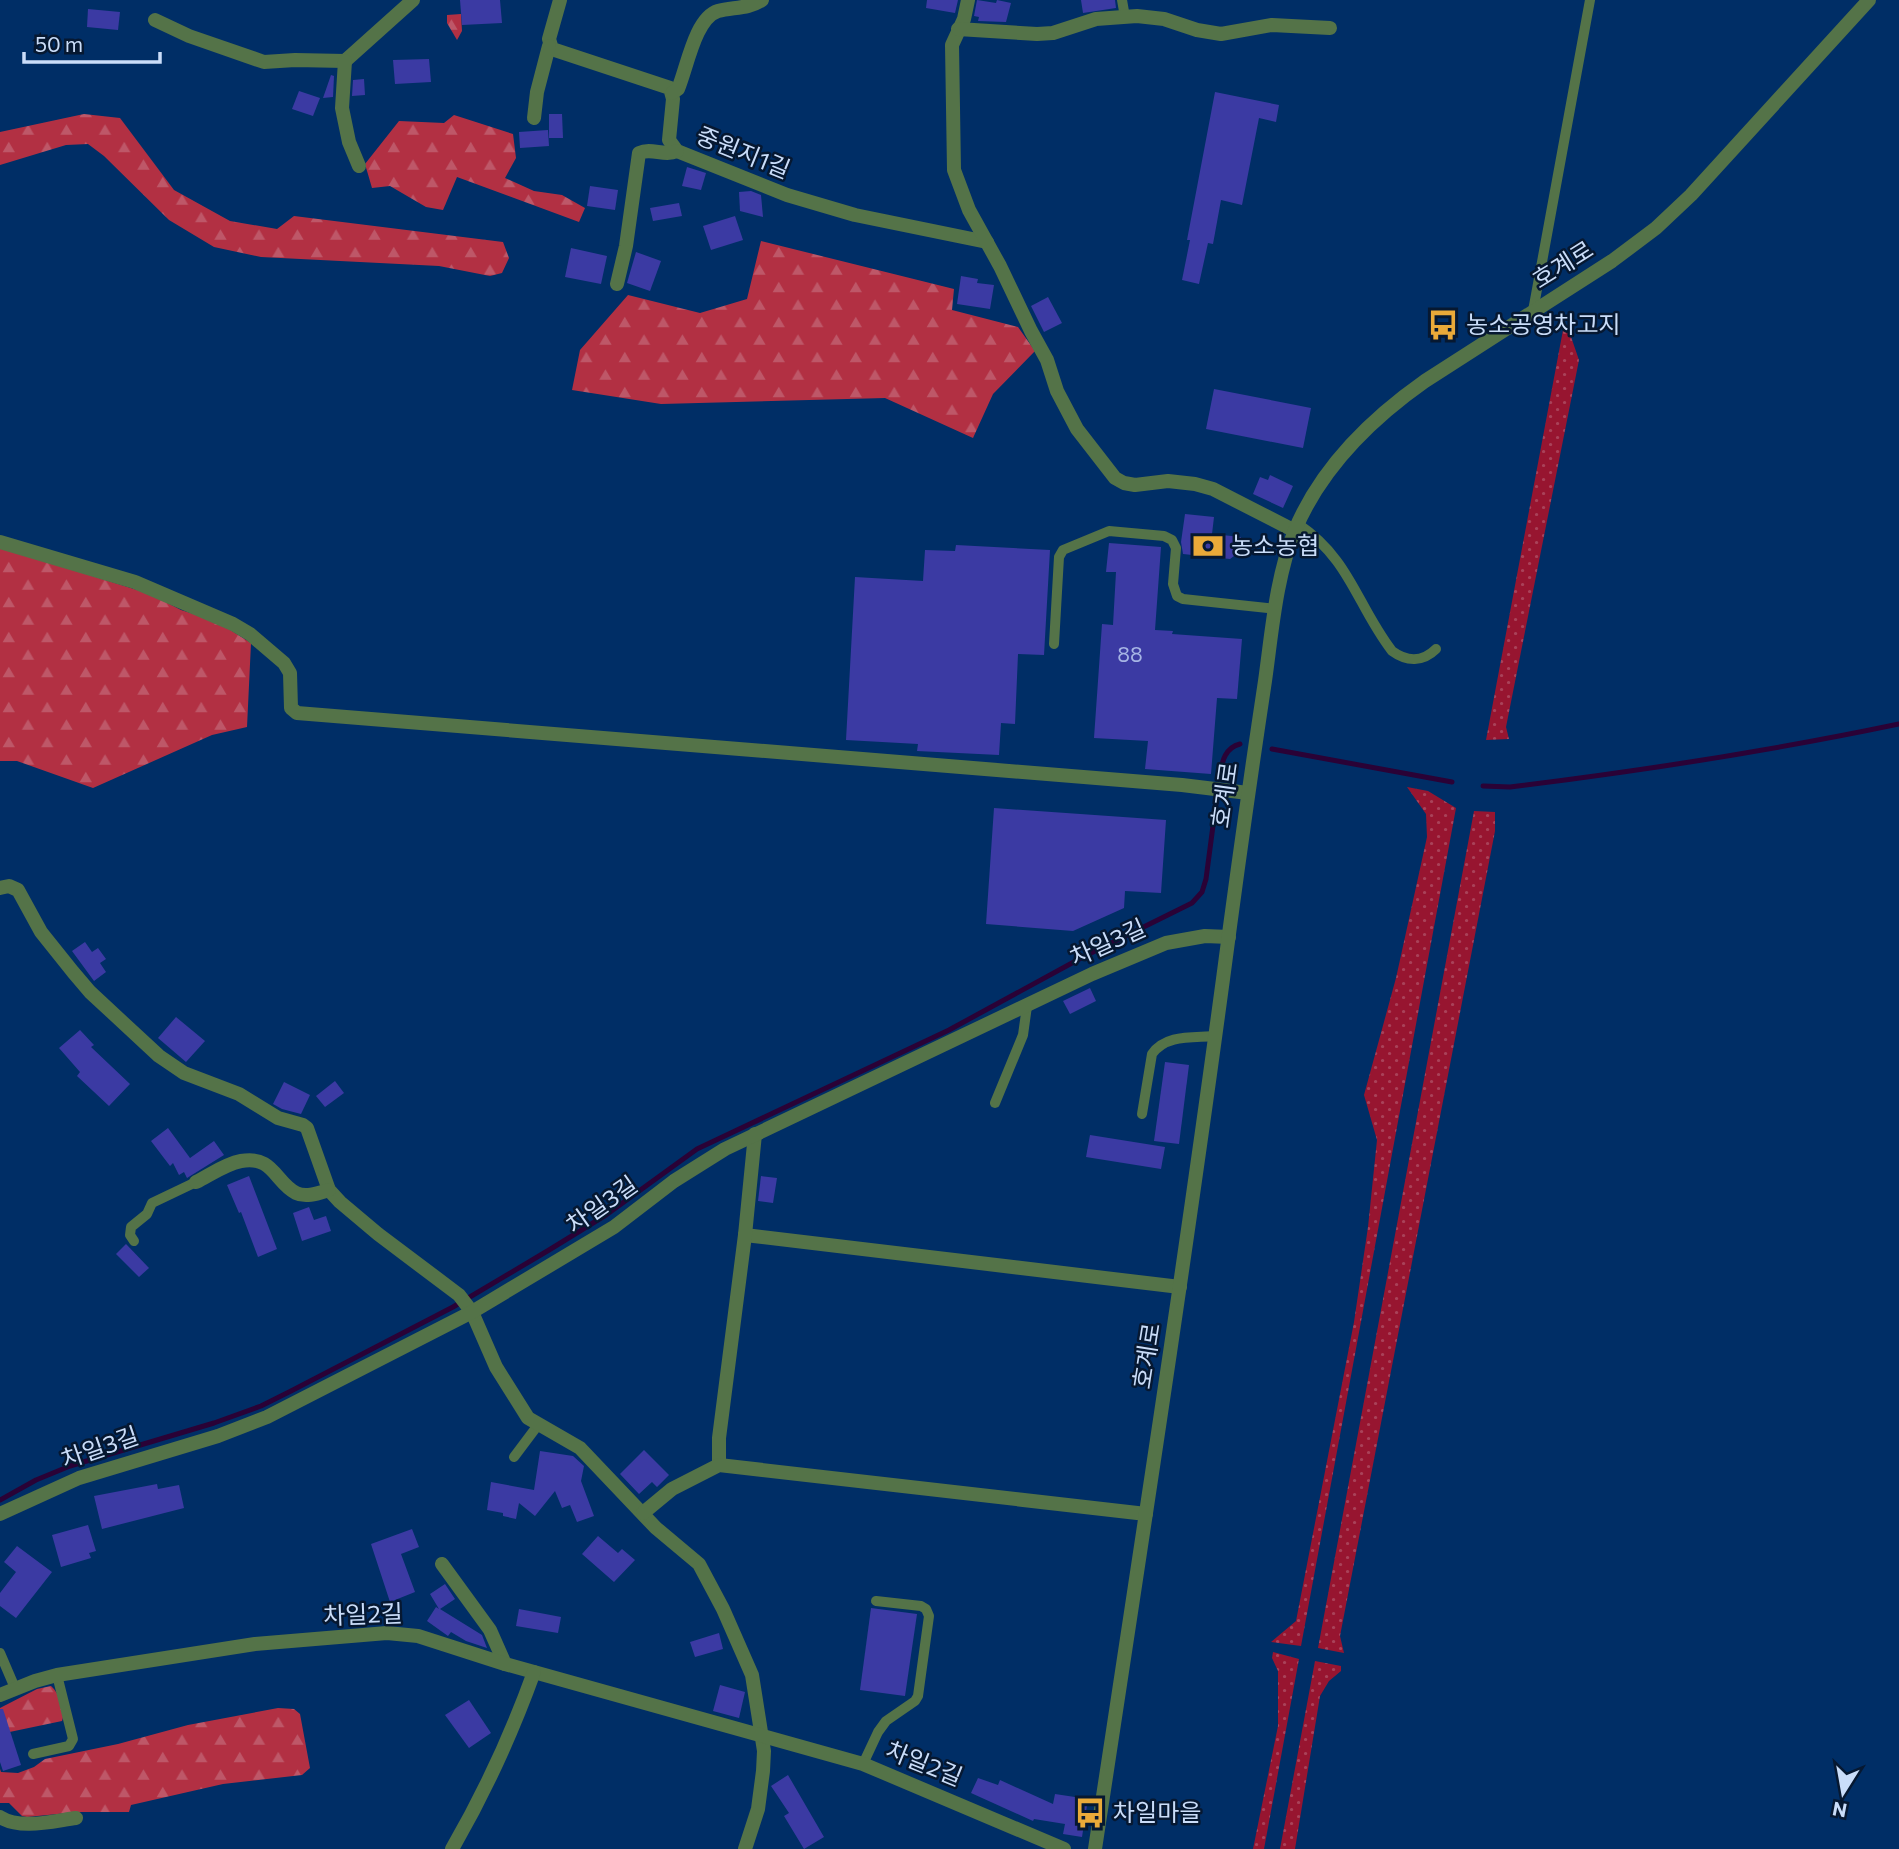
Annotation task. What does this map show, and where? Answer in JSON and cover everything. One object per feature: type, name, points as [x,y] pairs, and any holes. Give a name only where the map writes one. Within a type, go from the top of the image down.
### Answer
[{"type":"street","points":[[155,20],[189,36],[264,62],[295,60],[337,63],[345,61],[413,0]]},
{"type":"street","points":[[534,118],[537,92],[560,0]]},
{"type":"street","points":[[549,46],[592,64],[665,85],[672,93],[680,84],[708,16],[762,0]]},
{"type":"street","points":[[968,0],[964,19],[952,45],[954,170],[969,210],[1047,360],[1065,409],[1077,429],[1115,478],[1135,485],[1168,481],[1195,484],[1213,489],[1297,527]]},
{"type":"street","name":"호계로","points":[[1096,1849],[1180,1287],[1248,793],[1285,559],[1297,527],[1314,492],[1364,430],[1401,399],[1612,261],[1656,228],[1682,204],[1869,0]]},
{"type":"street","points":[[958,29],[1052,33],[1096,19],[1150,16],[1221,34],[1265,25],[1330,28]]},
{"type":"street","points":[[345,61],[342,108],[349,142],[359,166]]},
{"type":"street","name":"중원지1길","points":[[672,93],[669,140],[677,151],[786,195],[855,215],[987,242]]},
{"type":"street","points":[[617,284],[626,247],[637,157],[643,151],[667,154],[677,151]]},
{"type":"street","points":[[0,542],[135,582],[233,624],[250,634],[284,663],[290,673],[291,708],[297,713],[1182,785],[1248,793]]},
{"type":"street","points":[[0,888],[9,886],[18,890],[41,933],[73,972],[90,992],[159,1056],[184,1073],[239,1094],[278,1118],[307,1128],[329,1190],[395,1247],[459,1295],[472,1312],[496,1367],[528,1418],[580,1448],[656,1528],[699,1564],[750,1668],[764,1751],[762,1785],[754,1826],[745,1849]]},
{"type":"street","name":"차일3길","points":[[0,1514],[79,1478],[218,1436],[267,1417],[472,1312],[614,1227],[701,1162],[755,1135],[1092,974],[1166,943],[1184,938],[1229,937]]},
{"type":"street","points":[[719,1465],[719,1438],[755,1135]]},
{"type":"street","points":[[196,1182],[232,1163],[253,1160],[274,1170],[296,1193],[304,1195],[329,1190]]},
{"type":"street","points":[[745,1235],[1180,1287]]},
{"type":"street","points":[[643,1513],[672,1489],[719,1465],[1146,1514]]},
{"type":"street","points":[[442,1564],[490,1630],[505,1664]]},
{"type":"street","name":"차일2길","points":[[0,1695],[57,1675],[255,1644],[387,1633],[418,1636],[505,1664],[863,1764],[1064,1849]]},
{"type":"street","points":[[452,1849],[503,1750],[534,1672]]},
{"type":"street","points":[[0,1816],[5,1820],[26,1824],[76,1818]]},
{"type":"lane","points":[[1122,0],[1125,17]]},
{"type":"lane","points":[[1534,311],[1590,0]]},
{"type":"lane","points":[[1297,527],[1327,546],[1339,561],[1392,651],[1401,657],[1422,659],[1436,649]]},
{"type":"lane","points":[[1054,644],[1059,557],[1063,550],[1109,531],[1164,536],[1172,540],[1176,548],[1173,584],[1177,596],[1183,599],[1276,609]]},
{"type":"lane","points":[[995,1103],[1023,1034],[1027,1006]]},
{"type":"lane","points":[[1143,1114],[1152,1054],[1157,1047],[1169,1040],[1215,1036]]},
{"type":"lane","points":[[134,1241],[130,1235],[131,1227],[147,1214],[152,1203],[196,1182]]},
{"type":"lane","points":[[514,1457],[538,1425]]},
{"type":"lane","points":[[863,1764],[878,1732],[897,1712],[915,1701],[918,1696],[929,1616],[921,1606],[876,1601]]},
{"type":"lane","points":[[0,1653],[15,1688]]},
{"type":"lane","points":[[33,1754],[69,1746],[73,1740],[57,1675]]},
{"type":"shaded area","points":[[1563,330],[1569,331],[1579,360],[1506,727],[1509,739],[1486,740]]},
{"type":"shaded area","points":[[1407,787],[1428,791],[1456,808],[1301,1646],[1271,1642],[1296,1621],[1354,1322],[1377,1140],[1364,1095],[1396,978],[1427,837],[1426,814]]},
{"type":"shaded area","points":[[1474,811],[1495,812],[1495,831],[1340,1636],[1344,1653],[1318,1648]]},
{"type":"shaded area","points":[[1273,1652],[1299,1659],[1264,1849],[1253,1849],[1278,1726],[1278,1671],[1272,1658]]},
{"type":"shaded area","points":[[1315,1661],[1341,1666],[1341,1671],[1329,1681],[1320,1696],[1295,1849],[1280,1849]]},
{"type":"green space","points":[[461,14],[462,31],[457,40],[447,23],[447,15]]},
{"type":"green space","points":[[84,114],[120,118],[174,190],[230,221],[277,229],[294,216],[503,242],[509,258],[502,273],[490,276],[439,266],[261,257],[214,247],[169,220],[104,156],[88,144],[66,145],[0,165],[0,132]]},
{"type":"green space","points":[[454,115],[513,134],[516,158],[505,178],[534,191],[562,195],[585,208],[579,222],[457,177],[443,210],[426,207],[390,186],[372,188],[365,164],[399,121],[444,123]]},
{"type":"green space","points":[[761,241],[954,289],[952,310],[1018,327],[1035,351],[993,394],[973,438],[885,398],[661,404],[572,390],[580,350],[628,295],[700,313],[747,299]]},
{"type":"green space","points":[[0,547],[150,594],[181,610],[216,621],[251,643],[247,727],[212,735],[93,788],[17,761],[0,761]]},
{"type":"green space","points":[[51,1686],[61,1702],[62,1721],[0,1734],[0,1708],[37,1689]]},
{"type":"green space","points":[[278,1708],[294,1709],[300,1714],[310,1768],[302,1775],[223,1784],[131,1805],[129,1812],[78,1812],[27,1817],[22,1816],[9,1803],[0,1803],[0,1769],[1,1772],[18,1773],[45,1759],[118,1744],[188,1725]]},
{"type":"building","points":[[460,0],[500,0],[502,23],[462,25]]},
{"type":"building","points":[[927,0],[958,0],[955,13],[926,8]]},
{"type":"building","points":[[977,0],[1011,3],[1006,22],[978,21],[979,17],[974,16]]},
{"type":"building","points":[[1081,0],[1115,0],[1116,8],[1083,13]]},
{"type":"building","points":[[88,9],[120,12],[118,30],[87,27]]},
{"type":"building","points":[[429,59],[431,82],[395,84],[393,60]]},
{"type":"building","points":[[331,75],[334,76],[333,97],[323,98]]},
{"type":"building","points":[[364,79],[365,95],[352,96],[353,80]]},
{"type":"building","points":[[299,91],[320,98],[313,116],[292,109]]},
{"type":"building","points":[[1215,92],[1279,105],[1276,122],[1259,118],[1242,205],[1221,200],[1213,244],[1208,243],[1199,284],[1182,280]]},
{"type":"building","points":[[549,114],[562,114],[563,138],[549,138]]},
{"type":"building","points":[[548,130],[549,146],[520,148],[519,132]]},
{"type":"building","points":[[687,167],[706,173],[701,190],[682,186]]},
{"type":"building","points":[[590,186],[618,190],[615,210],[587,206]]},
{"type":"building","points":[[751,191],[761,195],[763,217],[740,211],[739,192]]},
{"type":"building","points":[[679,203],[682,216],[653,221],[650,208]]},
{"type":"building","points":[[735,216],[743,240],[711,250],[703,226]]},
{"type":"building","points":[[571,248],[607,256],[601,284],[565,277]]},
{"type":"building","points":[[636,252],[661,261],[650,291],[627,283]]},
{"type":"building","points":[[961,276],[978,279],[977,283],[994,285],[990,309],[957,304]]},
{"type":"building","points":[[1048,297],[1062,323],[1044,332],[1031,306]]},
{"type":"building","points":[[1214,389],[1311,408],[1303,448],[1206,429]]},
{"type":"building","points":[[1270,475],[1293,486],[1283,508],[1253,494],[1260,477],[1268,480]]},
{"type":"building","points":[[1185,514],[1214,517],[1212,534],[1241,537],[1238,553],[1230,559],[1183,554],[1181,542]]},
{"type":"building","points":[[1109,543],[1161,547],[1155,630],[1173,631],[1172,634],[1242,639],[1237,699],[1217,698],[1211,774],[1145,769],[1148,741],[1094,738],[1102,624],[1113,625],[1116,572],[1106,572]]},
{"type":"building","points":[[956,545],[1050,550],[1044,655],[1018,654],[1015,724],[1001,723],[999,755],[917,751],[918,744],[846,740],[855,577],[923,581],[925,550],[955,551]]},
{"type":"building","points":[[994,808],[1166,820],[1161,893],[1125,891],[1124,908],[1073,931],[986,924]]},
{"type":"building","points":[[85,942],[92,952],[98,948],[106,959],[100,963],[106,972],[94,981],[72,951]]},
{"type":"building","points":[[1090,988],[1096,1001],[1070,1014],[1063,1001]]},
{"type":"building","points":[[176,1017],[205,1041],[186,1062],[158,1038]]},
{"type":"building","points":[[80,1030],[94,1045],[91,1047],[130,1084],[109,1106],[77,1076],[80,1072],[59,1048]]},
{"type":"building","points":[[1165,1062],[1189,1065],[1179,1144],[1154,1141]]},
{"type":"building","points":[[335,1081],[344,1093],[325,1107],[316,1096]]},
{"type":"building","points":[[284,1082],[310,1095],[301,1114],[273,1104]]},
{"type":"building","points":[[168,1128],[190,1158],[214,1141],[224,1155],[187,1178],[184,1172],[179,1175],[173,1163],[170,1166],[151,1141]]},
{"type":"building","points":[[1090,1135],[1165,1147],[1161,1169],[1086,1157]]},
{"type":"building","points":[[249,1176],[277,1249],[258,1257],[241,1212],[239,1213],[227,1185]]},
{"type":"building","points":[[761,1176],[777,1178],[773,1203],[758,1201]]},
{"type":"building","points":[[309,1207],[314,1220],[326,1216],[331,1231],[302,1241],[293,1213]]},
{"type":"building","points":[[126,1244],[149,1268],[139,1277],[116,1254]]},
{"type":"building","points":[[644,1450],[669,1475],[657,1487],[652,1482],[639,1494],[620,1474]]},
{"type":"building","points":[[540,1451],[573,1456],[584,1466],[581,1481],[594,1516],[577,1522],[570,1505],[562,1508],[555,1491],[535,1516],[519,1503],[516,1519],[487,1510],[491,1482],[534,1490]]},
{"type":"building","points":[[157,1484],[158,1489],[179,1485],[184,1508],[102,1529],[94,1496]]},
{"type":"building","points":[[88,1525],[96,1551],[89,1553],[91,1558],[61,1567],[52,1535]]},
{"type":"building","points":[[412,1529],[419,1547],[401,1554],[415,1592],[390,1602],[371,1544]]},
{"type":"building","points":[[598,1536],[618,1553],[622,1549],[635,1560],[614,1582],[582,1554]]},
{"type":"building","points":[[17,1546],[52,1572],[16,1618],[0,1606],[0,1593],[16,1572],[4,1562]]},
{"type":"building","points":[[445,1584],[455,1599],[440,1609],[482,1635],[487,1648],[466,1641],[451,1632],[448,1636],[427,1621],[436,1607],[439,1609],[430,1594]]},
{"type":"building","points":[[871,1608],[917,1614],[905,1696],[860,1690]]},
{"type":"building","points":[[519,1609],[561,1617],[558,1633],[516,1626]]},
{"type":"building","points":[[719,1633],[723,1649],[695,1657],[690,1642]]},
{"type":"building","points":[[720,1685],[745,1692],[739,1718],[713,1711]]},
{"type":"building","points":[[469,1700],[491,1733],[469,1748],[445,1715]]},
{"type":"building","points":[[0,1709],[3,1709],[21,1765],[3,1771],[0,1762]]},
{"type":"building","points":[[788,1775],[824,1837],[804,1849],[784,1816],[789,1813],[771,1786]]},
{"type":"building","points":[[978,1778],[998,1785],[1000,1780],[1053,1804],[1055,1794],[1088,1799],[1082,1837],[1063,1834],[1065,1824],[1033,1821],[971,1793]]},
{"type":"waterway","points":[[1483,786],[1510,787],[1657,767],[1754,752],[1899,724]]},
{"type":"waterway","points":[[1219,777],[1227,753],[1240,744]]},
{"type":"waterway","points":[[1272,749],[1452,782]]},
{"type":"waterway","points":[[0,1500],[36,1480],[70,1466],[214,1423],[261,1406],[291,1391],[453,1307],[549,1250],[606,1215],[697,1149],[949,1030],[1083,957],[1192,903],[1202,892],[1206,879],[1216,803]]},
{"type":"place","name":"농소공영차고지","points":[[1443,325]]},
{"type":"place","name":"농소농협","points":[[1208,546]]},
{"type":"place","name":"차일마을","points":[[1090,1813]]}]
